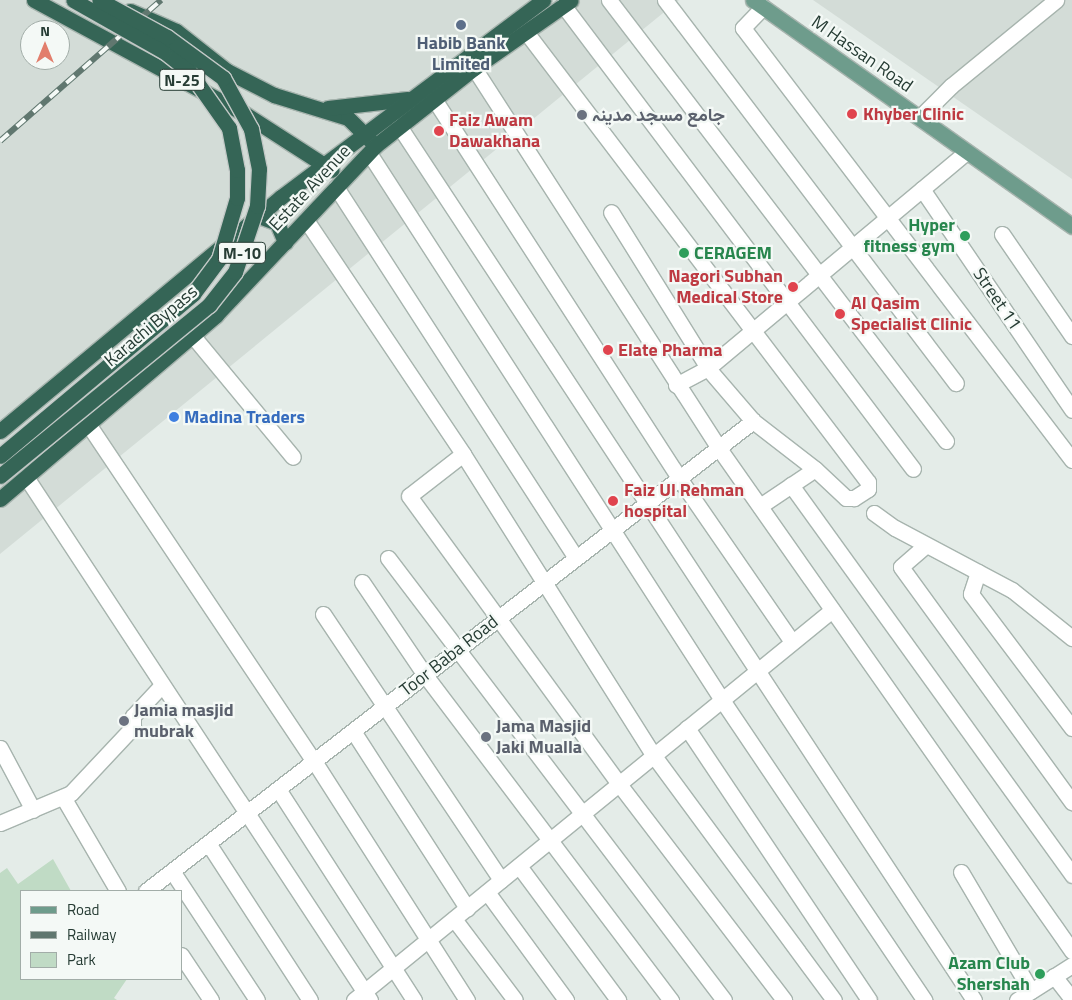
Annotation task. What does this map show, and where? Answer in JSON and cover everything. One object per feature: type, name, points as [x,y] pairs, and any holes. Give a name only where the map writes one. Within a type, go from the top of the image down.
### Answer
[{"type":"highway","name":"N-25","points":[[34,0],[245,114],[327,165],[339,183]]},
{"type":"highway","name":"Karachi Bypass","points":[[0,456],[193,294],[219,259],[237,198],[237,170],[229,128],[189,71],[163,51],[73,0]]},
{"type":"highway","name":"Karachi Bypass","points":[[0,476],[209,305],[235,272],[255,213],[259,169],[251,129],[223,78],[198,57],[167,37],[99,0]]},
{"type":"highway","name":"N-25","points":[[111,0],[176,31],[227,70],[274,95],[348,118],[364,133],[372,149]]},
{"type":"highway","name":"Estate Avenue","points":[[0,431],[259,216],[327,165],[364,133],[543,0]]},
{"type":"highway","name":"Estate Avenue","points":[[0,499],[216,315],[372,149],[474,68],[567,3]]},
{"type":"highway","points":[[321,109],[412,98]]},
{"type":"highway","points":[[259,216],[278,223],[285,242]]},
{"type":"main road","name":"M Hassan Road","points":[[758,3],[1072,226]]},
{"type":"street","points":[[609,0],[818,276],[946,441]]},
{"type":"street","points":[[665,0],[956,383]]},
{"type":"street","points":[[920,117],[952,86],[1056,0]]},
{"type":"street","points":[[567,3],[785,304],[913,469]]},
{"type":"street","points":[[758,3],[743,28],[1072,460]]},
{"type":"street","points":[[526,32],[869,486],[854,498],[846,498],[815,469],[753,421],[708,368],[610,212]]},
{"type":"street","points":[[474,68],[718,448],[1072,951]]},
{"type":"street","points":[[434,99],[679,478],[792,642]]},
{"type":"street","points":[[399,126],[974,1000]]},
{"type":"street","points":[[372,149],[722,700],[924,1000]]},
{"type":"street","points":[[676,385],[708,368],[966,152]]},
{"type":"street","points":[[339,183],[575,558]]},
{"type":"street","name":"Street 11","points":[[922,189],[1072,410]]},
{"type":"street","points":[[306,220],[463,454],[654,756],[834,1000]]},
{"type":"street","points":[[1002,234],[1072,336]]},
{"type":"street","points":[[192,335],[293,457]]},
{"type":"street","name":"Toor Baba Road","points":[[147,890],[753,421]]},
{"type":"street","points":[[88,424],[314,761],[467,1000]]},
{"type":"street","points":[[463,454],[409,496],[619,784],[784,1000]]},
{"type":"street","points":[[760,506],[815,469]]},
{"type":"street","points":[[26,477],[363,997],[394,968],[832,610]]},
{"type":"street","points":[[790,485],[1072,875]]},
{"type":"street","points":[[874,513],[926,545],[1012,590],[1072,638]]},
{"type":"street","points":[[926,545],[901,567],[1072,802]]},
{"type":"street","points":[[388,558],[724,1000]]},
{"type":"street","points":[[978,572],[971,594],[1072,728]]},
{"type":"street","points":[[362,582],[425,675],[671,1000]]},
{"type":"street","points":[[323,614],[501,880]]},
{"type":"street","points":[[0,823],[71,794],[133,727],[133,716],[162,685]]},
{"type":"street","points":[[687,728],[869,1000]]},
{"type":"street","points":[[353,731],[467,908]]},
{"type":"street","points":[[0,748],[33,810]]},
{"type":"street","points":[[278,789],[414,1000]]},
{"type":"street","points":[[62,797],[117,890]]},
{"type":"street","points":[[208,843],[310,1000]]},
{"type":"street","points":[[519,866],[618,1000]]},
{"type":"street","points":[[172,871],[257,1000]]},
{"type":"street","points":[[961,872],[1031,991]]},
{"type":"street","points":[[487,892],[566,1000]]},
{"type":"street","points":[[454,919],[515,1000]]},
{"type":"street","points":[[182,956],[211,1000]]},
{"type":"street","points":[[1017,1000],[1072,965]]},
{"type":"street","points":[[1054,976],[1072,998]]},
{"type":"shaded area","points":[[0,0],[679,0],[0,554]]},
{"type":"shaded area","points":[[813,0],[1072,0],[1072,179]]},
{"type":"green space","points":[[53,859],[70,890],[20,890],[20,980],[126,980],[114,998],[117,1000],[0,1000],[0,873],[7,868],[18,884]]},
{"type":"railway","points":[[0,141],[161,0]]},
{"type":"place","name":"Habib Bank Limited","points":[[461,25]]},
{"type":"place","name":"Khyber Clinic","points":[[852,114]]},
{"type":"place","name":"جامع مسجد مدینہ","points":[[582,115]]},
{"type":"place","name":"Faiz Awam Dawakhana","points":[[439,131]]},
{"type":"place","name":"Hyper fitness gym","points":[[965,236]]},
{"type":"place","name":"CERAGEM","points":[[684,253]]},
{"type":"place","name":"Nagori Subhan Medical Store","points":[[793,287]]},
{"type":"place","name":"Al Qasim Specialist Clinic","points":[[840,314]]},
{"type":"place","name":"Elate Pharma","points":[[608,350]]},
{"type":"place","name":"Madina Traders","points":[[174,417]]},
{"type":"place","name":"Faiz Ul Rehman hospital","points":[[613,501]]},
{"type":"place","name":"Jamia masjid mubrak","points":[[124,721]]},
{"type":"place","name":"Jama Masjid Jaki Mualla","points":[[486,737]]},
{"type":"place","name":"Azam Club Shershah","points":[[1040,974]]}]
